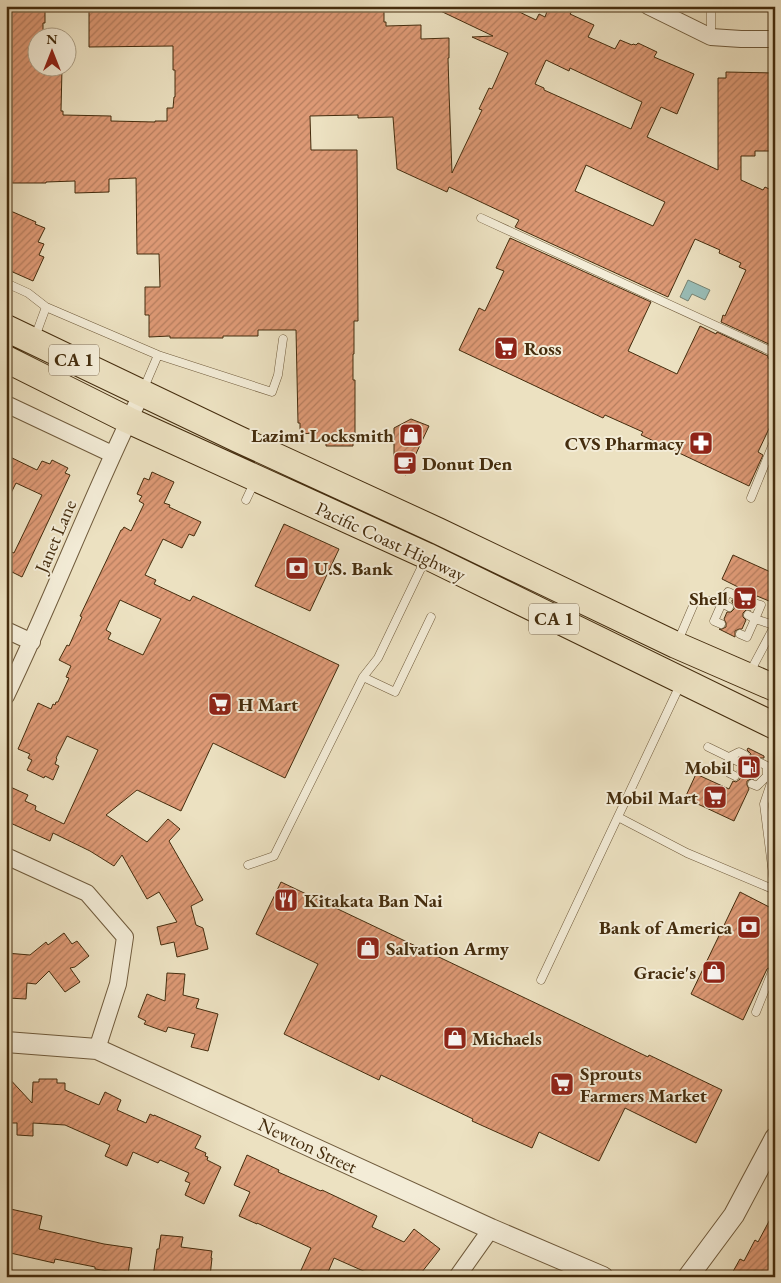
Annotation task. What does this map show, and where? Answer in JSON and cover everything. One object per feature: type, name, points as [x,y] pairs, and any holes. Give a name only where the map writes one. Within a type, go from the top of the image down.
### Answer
[{"type":"highway","name":"Pacific Coast Highway","points":[[6,328],[676,645],[775,688]]},
{"type":"highway","name":"Pacific Coast Highway","points":[[6,359],[128,420],[251,489],[427,556],[775,726]]},
{"type":"highway","points":[[427,556],[438,531]]},
{"type":"street","points":[[648,6],[711,37],[775,39]]},
{"type":"street","name":"Janet Lane","points":[[6,696],[32,642],[112,454],[142,393]]},
{"type":"street","points":[[6,404],[112,454]]},
{"type":"street","points":[[6,630],[32,642]]},
{"type":"street","points":[[6,856],[87,893],[125,937],[118,984],[98,1049]]},
{"type":"street","name":"Newton Street","points":[[6,1042],[98,1049],[491,1229],[603,1277]]},
{"type":"street","points":[[688,1277],[734,1215],[775,1138]]},
{"type":"street","points":[[457,1277],[491,1229]]},
{"type":"lane","points":[[711,6],[711,37]]},
{"type":"lane","points":[[480,218],[775,353]]},
{"type":"lane","points":[[6,283],[28,293],[46,307],[158,355],[272,392],[278,375],[283,339]]},
{"type":"lane","points":[[33,341],[46,307]]},
{"type":"lane","points":[[142,393],[158,355]]},
{"type":"lane","points":[[751,498],[775,439]]},
{"type":"lane","points":[[248,865],[274,856],[363,677],[378,658],[427,556]]},
{"type":"lane","points":[[721,624],[714,621],[726,605],[728,592],[735,595]]},
{"type":"lane","points":[[676,645],[696,599],[726,605]]},
{"type":"lane","points":[[740,634],[747,637],[752,617],[761,606],[754,603]]},
{"type":"lane","points":[[363,677],[395,692],[431,617]]},
{"type":"lane","points":[[748,676],[774,625],[752,617]]},
{"type":"lane","points":[[541,980],[682,682]]},
{"type":"lane","points":[[708,747],[730,757],[743,759]]},
{"type":"lane","points":[[730,757],[730,773],[735,776]]},
{"type":"lane","points":[[618,817],[687,853],[775,890],[772,853],[764,804],[772,776],[766,766],[761,763]]},
{"type":"lane","points":[[757,771],[772,776]]},
{"type":"lane","points":[[752,784],[758,786],[772,776]]},
{"type":"lane","points":[[756,1012],[772,972]]},
{"type":"water","points":[[688,280],[710,290],[705,300],[692,294],[688,301],[680,297]]},
{"type":"building","points":[[6,6],[43,6],[45,23],[43,23],[43,28],[28,28],[28,78],[62,78],[61,111],[63,111],[63,115],[111,116],[111,121],[155,122],[167,121],[167,108],[173,108],[175,70],[173,70],[173,46],[89,47],[89,6],[369,6],[369,11],[384,11],[386,26],[421,25],[421,39],[449,38],[452,173],[482,110],[479,109],[489,88],[492,89],[508,53],[472,37],[493,36],[430,6],[507,6],[536,20],[539,14],[545,17],[549,6],[561,6],[572,11],[570,14],[594,25],[588,37],[615,49],[620,40],[632,45],[638,43],[657,52],[654,57],[694,74],[677,114],[661,107],[647,137],[718,170],[718,78],[726,78],[726,72],[775,73],[775,151],[755,151],[755,156],[741,156],[741,180],[763,190],[765,187],[775,192],[775,343],[773,346],[721,322],[746,270],[739,267],[741,263],[719,253],[720,250],[695,239],[668,297],[515,227],[519,220],[449,187],[447,192],[397,169],[393,117],[358,118],[358,115],[310,116],[311,150],[357,150],[358,321],[354,321],[353,354],[355,435],[353,435],[353,446],[326,446],[326,439],[314,440],[314,433],[300,434],[300,423],[298,423],[296,330],[258,330],[258,336],[223,336],[223,338],[149,337],[149,315],[145,315],[145,287],[160,287],[159,254],[137,254],[136,178],[109,179],[109,192],[75,193],[75,181],[6,183]],"holes":[[[546,60],[569,71],[570,68],[642,102],[631,129],[544,90],[544,88],[535,84]],[[586,165],[665,202],[653,226],[575,191]]]},
{"type":"building","points":[[6,209],[45,228],[38,242],[44,244],[39,255],[44,257],[33,281],[6,269]]},
{"type":"building","points":[[510,238],[651,302],[628,351],[677,374],[700,326],[768,356],[768,358],[775,362],[775,416],[758,452],[763,455],[749,486],[641,435],[643,432],[605,415],[603,418],[459,350],[479,308],[485,311],[504,271],[496,268]]},
{"type":"building","points":[[411,419],[429,426],[406,475],[394,469],[394,428]]},
{"type":"building","points":[[6,455],[37,470],[42,461],[50,464],[52,460],[68,468],[65,473],[70,475],[22,577],[6,569],[6,550],[14,553],[42,495],[16,483],[6,503]]},
{"type":"building","points":[[152,472],[174,482],[164,503],[201,522],[194,536],[189,534],[182,548],[163,539],[145,575],[156,580],[154,584],[190,601],[193,596],[339,665],[285,778],[213,743],[181,811],[137,790],[106,815],[147,842],[168,819],[180,829],[169,841],[203,900],[191,906],[196,925],[203,928],[208,949],[177,957],[174,942],[161,945],[157,927],[177,922],[159,892],[147,899],[122,855],[114,866],[90,851],[53,833],[50,841],[6,821],[6,785],[28,795],[25,801],[36,806],[35,810],[64,824],[98,750],[67,736],[56,758],[55,764],[59,766],[53,780],[27,770],[32,760],[28,758],[30,754],[18,749],[38,703],[51,709],[53,704],[55,705],[58,702],[69,678],[66,677],[71,666],[59,660],[67,645],[69,646],[82,617],[80,616],[121,530],[124,527],[131,531],[144,504],[139,501],[142,496],[137,494],[144,478],[149,480]],"holes":[[[120,600],[161,619],[143,655],[108,639],[111,633],[106,630]]]},
{"type":"building","name":"U.S. Bank","points":[[284,524],[339,549],[310,611],[255,586]]},
{"type":"building","name":"Shell","points":[[733,555],[775,574],[775,588],[769,601],[757,596],[750,599],[748,604],[752,608],[743,613],[743,617],[746,620],[742,629],[735,631],[735,637],[719,629],[726,627],[724,619],[727,612],[731,612],[734,609],[732,600],[738,600],[740,597],[740,592],[737,590],[738,587],[722,579]]},
{"type":"building","name":"Mobil Mart","points":[[748,748],[764,756],[764,758],[758,758],[756,761],[756,766],[759,768],[754,779],[747,781],[749,789],[734,821],[685,798],[696,774],[729,789],[733,781],[736,782],[740,779],[741,775],[737,771],[739,768],[745,767],[746,760],[750,757],[751,754],[747,750]]},
{"type":"building","points":[[281,882],[648,1057],[649,1055],[722,1090],[696,1143],[625,1108],[599,1161],[539,1132],[532,1148],[472,1121],[473,1119],[381,1075],[379,1080],[284,1034],[318,964],[256,934]]},
{"type":"building","points":[[740,892],[775,910],[775,967],[767,969],[743,1020],[691,994]]},
{"type":"building","points":[[64,933],[72,944],[77,941],[89,956],[75,967],[70,968],[80,982],[65,992],[49,971],[36,984],[27,983],[26,999],[8,998],[6,953],[30,955],[46,942],[48,945]]},
{"type":"building","points":[[167,973],[185,974],[183,995],[199,999],[196,1008],[218,1014],[208,1051],[191,1047],[195,1034],[168,1027],[166,1032],[144,1024],[146,1021],[138,1017],[147,994],[165,1001]]},
{"type":"building","points":[[6,1075],[32,1103],[33,1082],[39,1082],[39,1079],[57,1079],[57,1083],[65,1083],[65,1090],[99,1105],[105,1092],[121,1100],[117,1110],[146,1123],[150,1114],[154,1115],[201,1136],[195,1148],[206,1153],[207,1160],[221,1167],[204,1204],[185,1195],[190,1183],[185,1181],[189,1173],[160,1160],[158,1163],[133,1152],[127,1166],[105,1156],[110,1145],[65,1125],[33,1123],[33,1136],[17,1135],[17,1123],[6,1123]]},
{"type":"building","points":[[247,1155],[279,1170],[278,1172],[377,1216],[372,1227],[404,1242],[414,1229],[440,1249],[418,1277],[377,1277],[334,1258],[326,1277],[298,1277],[311,1248],[239,1216],[250,1192],[234,1185]]},
{"type":"building","points":[[6,1208],[42,1216],[39,1229],[104,1244],[132,1248],[128,1274],[95,1269],[95,1267],[55,1259],[54,1263],[6,1252]]},
{"type":"building","points":[[775,1210],[775,1277],[730,1277],[740,1259],[744,1261],[755,1240],[758,1242]]},
{"type":"building","points":[[161,1235],[183,1237],[181,1247],[212,1251],[210,1277],[153,1277]]},
{"type":"place","name":"Ross","points":[[506,348]]},
{"type":"place","name":"Lazimi Locksmith","points":[[411,435]]},
{"type":"place","name":"CVS Pharmacy","points":[[701,443]]},
{"type":"place","name":"Donut Den","points":[[405,463]]},
{"type":"place","name":"U.S. Bank","points":[[297,568]]},
{"type":"place","name":"Shell","points":[[745,598]]},
{"type":"place","name":"H Mart","points":[[220,704]]},
{"type":"place","name":"Mobil","points":[[749,767]]},
{"type":"place","name":"Mobil Mart","points":[[715,797]]},
{"type":"place","name":"Kitakata Ban Nai","points":[[286,900]]},
{"type":"place","name":"Bank of America","points":[[749,927]]},
{"type":"place","name":"Salvation Army","points":[[368,948]]},
{"type":"place","name":"Gracie's","points":[[714,972]]},
{"type":"place","name":"Michaels","points":[[455,1038]]},
{"type":"place","name":"Sprouts Farmers Market","points":[[562,1084]]}]
